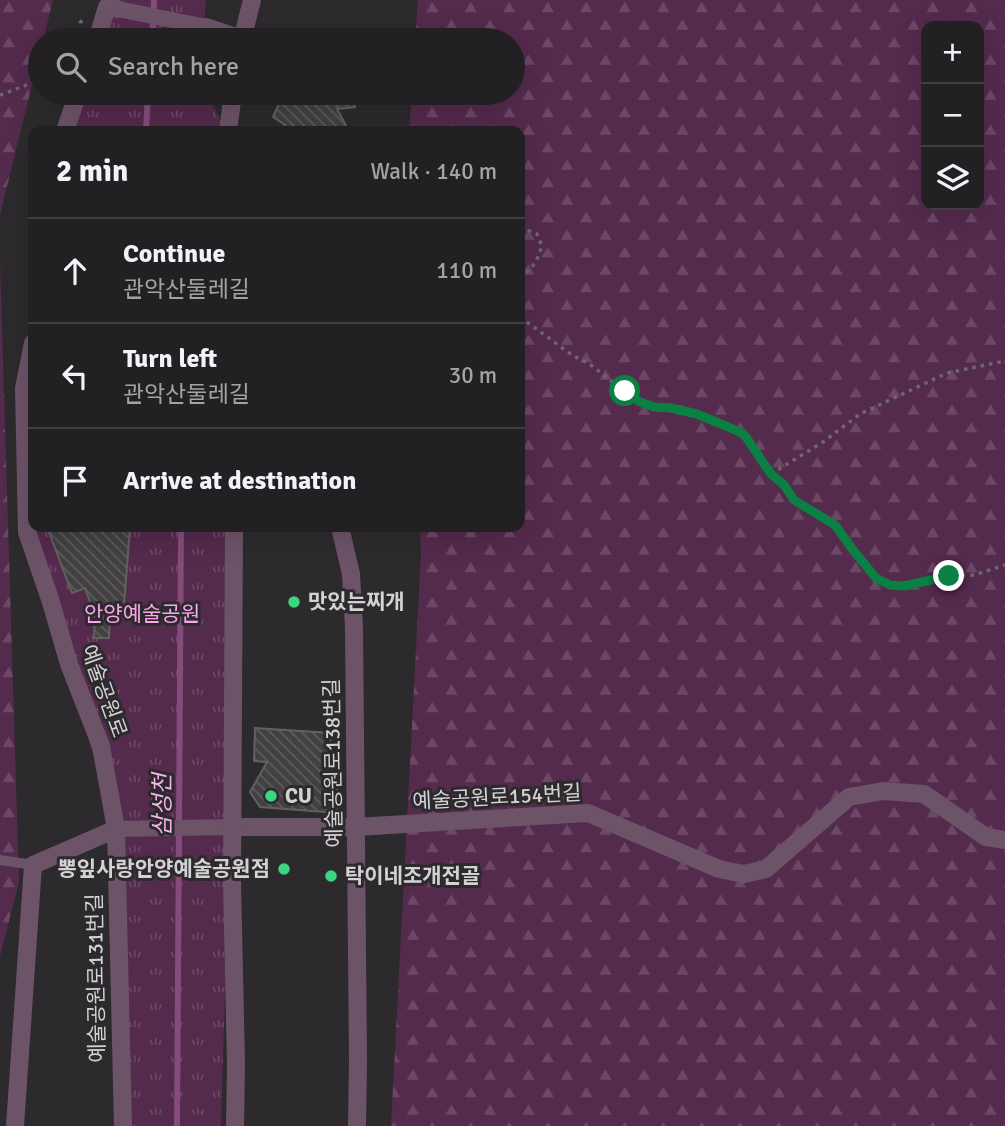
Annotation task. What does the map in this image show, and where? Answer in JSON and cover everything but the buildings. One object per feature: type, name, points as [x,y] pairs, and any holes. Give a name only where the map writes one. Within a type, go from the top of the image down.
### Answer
[{"type":"street","points":[[245,28],[252,0]]},
{"type":"street","points":[[101,28],[107,6],[206,27]]},
{"type":"street","points":[[67,126],[74,105]]},
{"type":"street","points":[[229,126],[231,105]]},
{"type":"street","name":"예술공원로","points":[[28,368],[24,388],[27,532],[69,664],[101,746],[116,829]]},
{"type":"street","points":[[234,532],[232,827],[235,1126]]},
{"type":"street","name":"예술공원로138번길","points":[[341,532],[351,575],[354,627],[358,1061],[356,1126]]},
{"type":"street","name":"예술공원로154번길","points":[[232,827],[356,827],[588,813],[719,869],[744,874],[766,869],[849,797],[883,791],[924,794],[986,837],[1005,840]]},
{"type":"street","points":[[15,1126],[33,865],[116,829],[232,827]]},
{"type":"street","name":"예술공원로131번길","points":[[116,829],[123,1126]]},
{"type":"lane","points":[[0,860],[33,865]]},
{"type":"path","points":[[0,95],[28,84]]},
{"type":"path","points":[[525,228],[537,234],[541,246],[536,262],[525,274]]},
{"type":"path","points":[[525,321],[640,402],[697,414],[740,432],[794,500],[835,525],[876,578],[890,585],[904,586],[949,576],[974,575],[1005,565]]},
{"type":"path","points":[[771,474],[823,442],[860,414],[947,373],[1005,360]]},
{"type":"green space","points":[[0,0],[53,0],[46,28],[28,28],[28,101],[0,215]]},
{"type":"green space","points":[[106,0],[206,0],[204,28],[97,28]]},
{"type":"green space","points":[[418,0],[1005,0],[1005,1126],[391,1126],[420,532],[525,532],[525,126],[409,126],[411,105],[525,105],[525,28],[416,28]]},
{"type":"green space","points":[[71,105],[213,105],[222,123],[222,126],[65,126]]},
{"type":"green space","points":[[0,264],[19,882],[0,956]]},
{"type":"green space","name":"안양예술공원","points":[[28,356],[28,532],[226,532],[230,826],[221,1126],[121,1126],[114,829],[49,599],[25,531],[22,387]]},
{"type":"waterway","name":"삼성천","points":[[153,28],[154,0]]},
{"type":"waterway","name":"삼성천","points":[[146,126],[147,105]]},
{"type":"waterway","name":"삼성천","points":[[177,1126],[181,532]]},
{"type":"place","name":"맛있는찌개","points":[[294,602]]},
{"type":"place","name":"CU","points":[[271,796]]},
{"type":"place","name":"뽕잎사랑안양예술공원점","points":[[284,869]]},
{"type":"place","name":"탁이네조개전골","points":[[331,876]]},
{"type":"route","points":[[625,391],[640,402],[654,407],[697,414],[740,432],[794,500],[835,525],[876,578],[890,585],[904,586],[949,576]]}]
